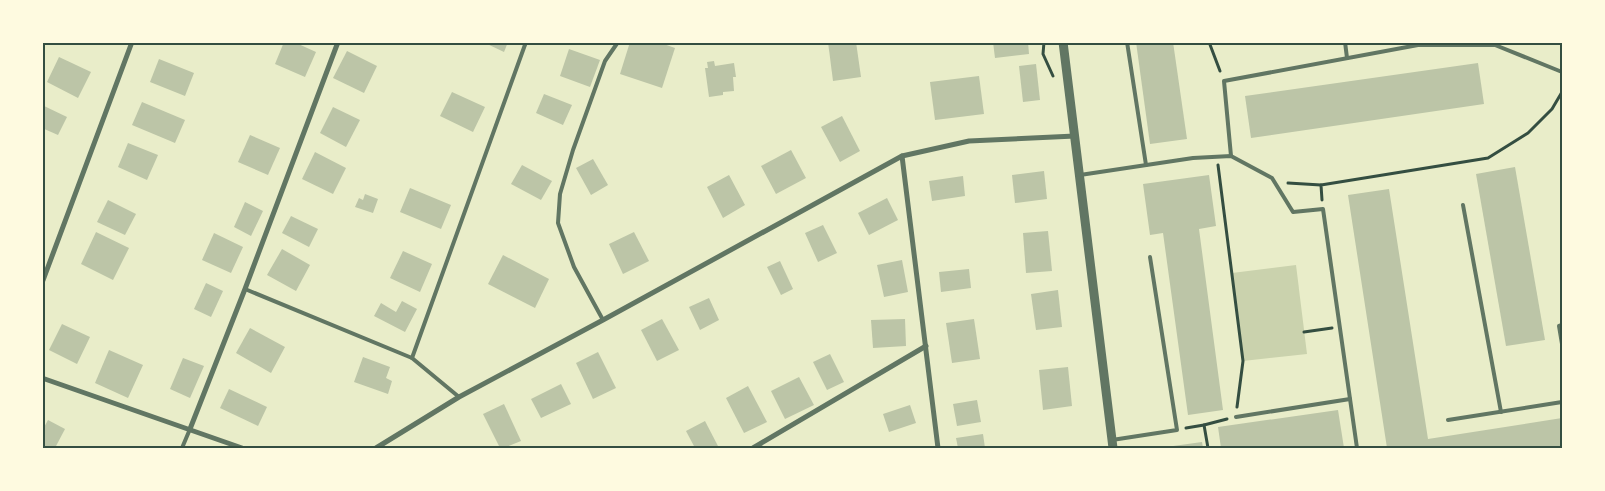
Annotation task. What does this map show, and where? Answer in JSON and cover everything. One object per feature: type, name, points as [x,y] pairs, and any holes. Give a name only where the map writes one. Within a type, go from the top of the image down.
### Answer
[{"type":"street","points":[[42,283],[132,42]]},
{"type":"street","points":[[190,429],[338,42]]},
{"type":"street","points":[[1063,42],[1112,444]]},
{"type":"street","points":[[376,448],[459,398],[902,156],[969,141],[1075,136]]},
{"type":"street","points":[[902,156],[938,448]]},
{"type":"street","points":[[753,448],[926,346]]},
{"type":"street","points":[[42,378],[242,448]]},
{"type":"lane","points":[[412,358],[526,42]]},
{"type":"lane","points":[[603,320],[574,267],[558,223],[560,194],[573,150],[605,61],[618,42]]},
{"type":"lane","points":[[1127,42],[1146,165]]},
{"type":"lane","points":[[1345,42],[1347,58]]},
{"type":"lane","points":[[1231,156],[1224,81],[1418,44],[1495,45],[1562,72]]},
{"type":"lane","points":[[1080,175],[1192,158],[1231,156],[1272,178],[1293,212],[1323,208],[1357,448]]},
{"type":"lane","points":[[1464,205],[1501,412]]},
{"type":"lane","points":[[1112,444],[1176,430],[1150,257]]},
{"type":"lane","points":[[245,289],[412,358],[459,398]]},
{"type":"lane","points":[[1562,325],[1559,326],[1562,344]]},
{"type":"lane","points":[[1236,417],[1350,399]]},
{"type":"lane","points":[[1448,420],[1562,402]]},
{"type":"lane","points":[[182,448],[190,429]]},
{"type":"path","points":[[1209,42],[1224,81]]},
{"type":"path","points":[[1274,182],[1320,185],[1488,158],[1528,133],[1552,109],[1562,92]]},
{"type":"path","points":[[1176,430],[1204,426],[1236,417],[1243,361],[1216,156]]},
{"type":"path","points":[[1320,185],[1323,208]]},
{"type":"path","points":[[1304,332],[1340,327]]},
{"type":"path","points":[[1204,426],[1208,448]]},
{"type":"green space","points":[[1296,265],[1307,354],[1243,361],[1232,273]]},
{"type":"building","points":[[284,42],[294,42],[316,52],[305,77],[275,64]]},
{"type":"building","points":[[483,42],[508,42],[504,52]]},
{"type":"building","points":[[630,42],[658,42],[675,48],[662,88],[620,74]]},
{"type":"building","points":[[828,42],[856,42],[861,77],[833,81]]},
{"type":"building","points":[[993,42],[1028,42],[1029,54],[995,58]]},
{"type":"building","points":[[1136,42],[1173,42],[1187,139],[1150,144]]},
{"type":"building","points":[[569,49],[600,60],[590,87],[560,76]]},
{"type":"building","points":[[347,51],[377,66],[364,93],[333,78]]},
{"type":"building","points":[[59,57],[91,72],[78,98],[47,82]]},
{"type":"building","points":[[159,59],[194,73],[185,96],[150,82]]},
{"type":"building","points":[[714,61],[715,66],[734,63],[736,77],[733,77],[734,91],[723,92],[723,95],[709,97],[705,68],[708,68],[707,62]]},
{"type":"building","points":[[1478,63],[1484,104],[1251,138],[1245,96]]},
{"type":"building","points":[[1036,64],[1040,100],[1023,102],[1019,66]]},
{"type":"building","points":[[979,76],[984,114],[935,120],[930,82]]},
{"type":"building","points":[[452,92],[485,107],[473,132],[440,116]]},
{"type":"building","points":[[544,94],[572,105],[563,125],[536,113]]},
{"type":"building","points":[[142,102],[185,120],[175,143],[132,125]]},
{"type":"building","points":[[42,105],[67,117],[58,135],[42,128]]},
{"type":"building","points":[[333,107],[360,120],[346,147],[320,133]]},
{"type":"building","points":[[842,116],[860,151],[840,162],[821,127]]},
{"type":"building","points":[[250,135],[280,148],[268,175],[238,162]]},
{"type":"building","points":[[128,143],[158,155],[147,180],[118,167]]},
{"type":"building","points":[[791,150],[806,178],[776,194],[761,166]]},
{"type":"building","points":[[315,152],[346,168],[333,194],[302,179]]},
{"type":"building","points":[[593,159],[608,185],[591,195],[576,168]]},
{"type":"building","points":[[522,165],[552,181],[541,200],[511,184]]},
{"type":"building","points":[[1515,167],[1545,340],[1506,346],[1476,174]]},
{"type":"building","points":[[1044,171],[1047,199],[1015,203],[1012,175]]},
{"type":"building","points":[[729,175],[745,205],[723,218],[707,187]]},
{"type":"building","points":[[1209,175],[1216,226],[1199,229],[1223,410],[1188,415],[1163,233],[1150,235],[1143,184]]},
{"type":"building","points":[[963,176],[965,196],[932,201],[929,181]]},
{"type":"building","points":[[410,188],[451,205],[441,229],[400,212]]},
{"type":"building","points":[[1389,189],[1428,439],[1562,418],[1562,448],[1387,448],[1348,195]]},
{"type":"building","points":[[365,194],[378,199],[373,213],[355,207],[359,198],[363,200]]},
{"type":"building","points":[[887,198],[898,220],[869,235],[858,213]]},
{"type":"building","points":[[108,200],[136,214],[125,235],[97,222]]},
{"type":"building","points":[[245,202],[263,211],[251,236],[234,227]]},
{"type":"building","points":[[291,216],[318,229],[309,247],[282,233]]},
{"type":"building","points":[[823,225],[837,253],[818,262],[805,233]]},
{"type":"building","points":[[1048,231],[1052,271],[1026,273],[1023,233]]},
{"type":"building","points":[[96,232],[129,248],[113,280],[81,264]]},
{"type":"building","points":[[634,232],[649,261],[623,274],[609,244]]},
{"type":"building","points":[[214,233],[243,247],[231,273],[202,260]]},
{"type":"building","points":[[282,249],[310,265],[296,291],[267,275]]},
{"type":"building","points":[[403,251],[432,264],[420,292],[390,278]]},
{"type":"building","points":[[503,255],[549,279],[535,308],[488,284]]},
{"type":"building","points":[[902,260],[908,292],[884,297],[877,265]]},
{"type":"building","points":[[780,261],[793,289],[781,295],[767,267]]},
{"type":"building","points":[[969,269],[971,288],[941,292],[939,272]]},
{"type":"building","points":[[206,283],[223,291],[211,317],[194,309]]},
{"type":"building","points":[[1058,290],[1062,327],[1036,330],[1031,294]]},
{"type":"building","points":[[709,298],[719,320],[700,330],[689,307]]},
{"type":"building","points":[[402,301],[417,309],[405,332],[374,316],[381,303],[396,312]]},
{"type":"building","points":[[662,319],[679,350],[657,361],[641,330]]},
{"type":"building","points":[[905,319],[906,346],[873,348],[871,320]]},
{"type":"building","points":[[974,319],[980,359],[952,363],[946,323]]},
{"type":"building","points":[[62,324],[90,337],[77,364],[49,350]]},
{"type":"building","points":[[250,328],[285,347],[271,373],[236,353]]},
{"type":"building","points":[[109,350],[143,365],[128,398],[95,383]]},
{"type":"building","points":[[598,352],[616,388],[593,399],[576,363]]},
{"type":"building","points":[[830,354],[844,382],[827,390],[813,362]]},
{"type":"building","points":[[363,357],[390,367],[386,378],[392,381],[388,394],[354,382]]},
{"type":"building","points":[[183,358],[204,366],[190,398],[170,389]]},
{"type":"building","points":[[1068,367],[1072,406],[1043,410],[1039,370]]},
{"type":"building","points":[[799,377],[814,405],[785,419],[771,391]]},
{"type":"building","points":[[561,384],[571,404],[541,418],[531,399]]},
{"type":"building","points":[[748,386],[767,422],[744,433],[726,398]]},
{"type":"building","points":[[229,389],[267,407],[258,426],[220,408]]},
{"type":"building","points":[[977,400],[981,422],[957,426],[953,404]]},
{"type":"building","points":[[504,404],[521,441],[500,448],[483,414]]},
{"type":"building","points":[[910,405],[916,423],[889,432],[883,414]]},
{"type":"building","points":[[1338,410],[1344,448],[1221,448],[1218,427]]},
{"type":"building","points":[[48,420],[65,429],[55,448],[42,448],[42,431]]},
{"type":"building","points":[[705,421],[719,448],[695,448],[686,431]]},
{"type":"building","points":[[983,434],[985,448],[958,448],[956,438]]},
{"type":"building","points":[[1202,442],[1203,448],[1166,448],[1166,447]]}]
